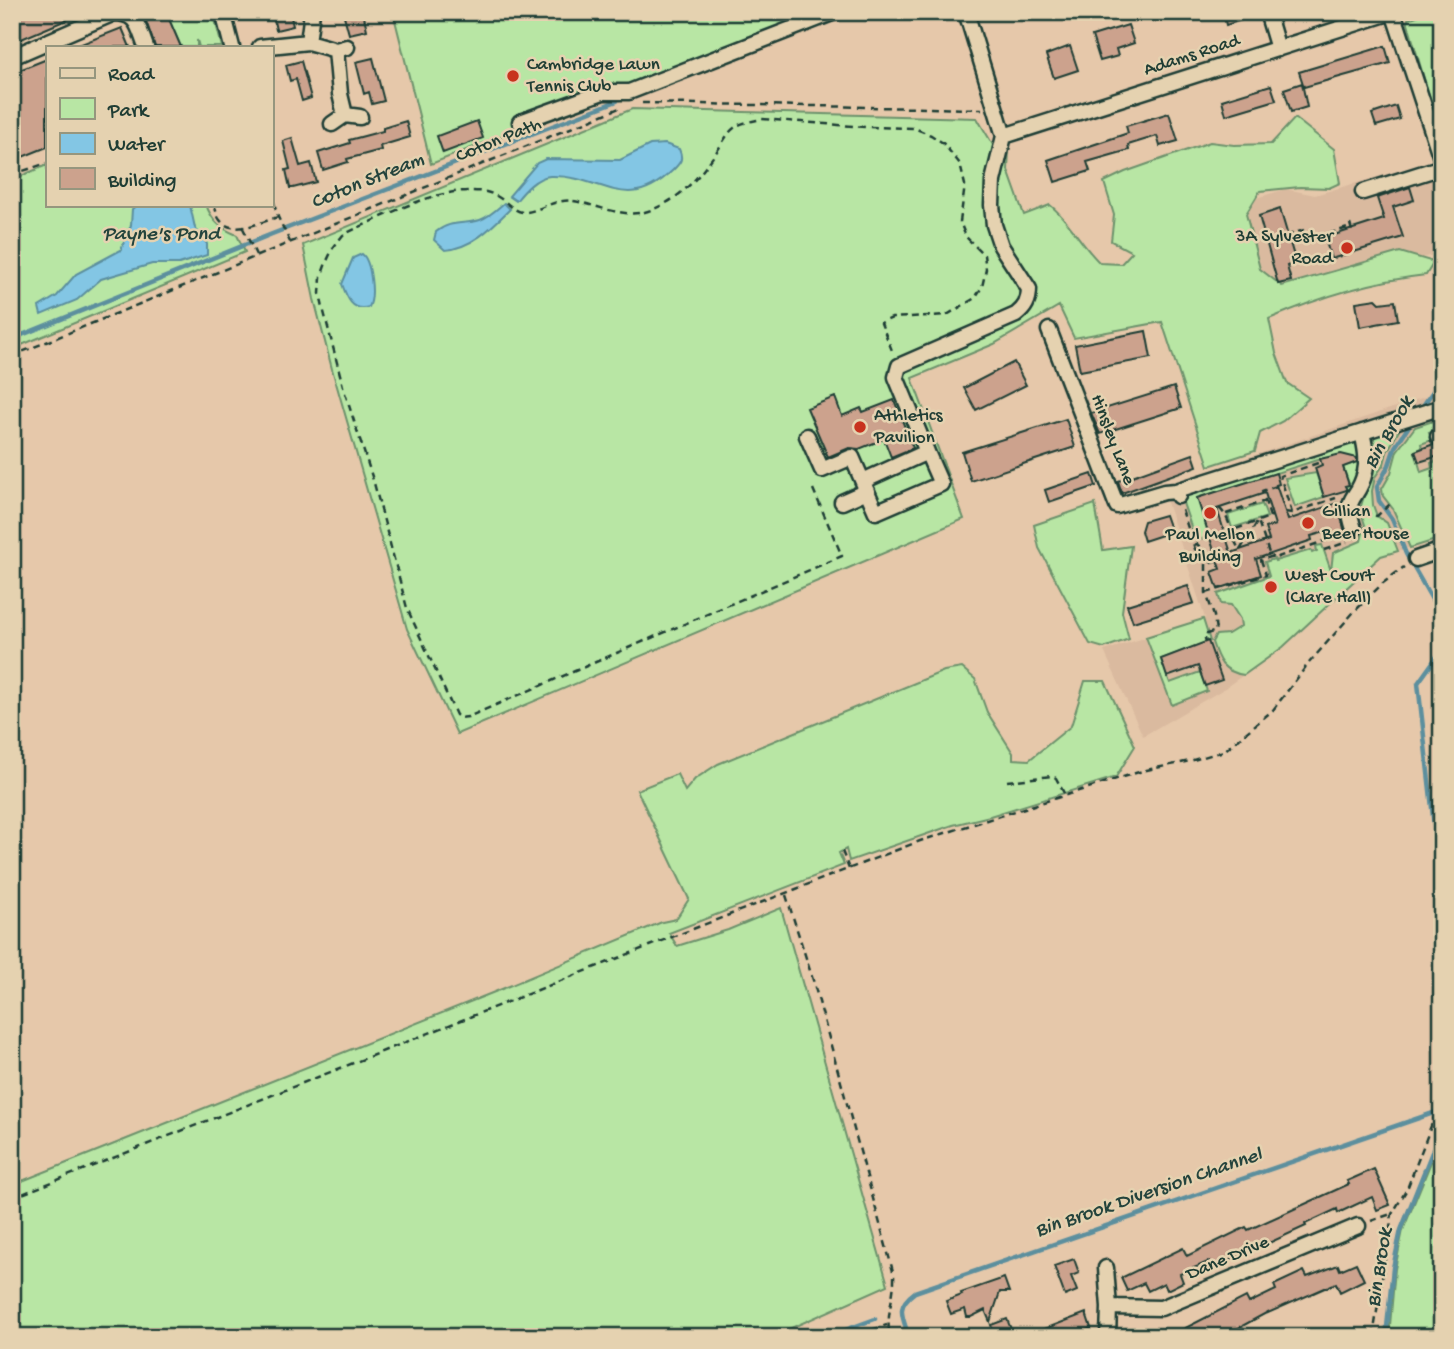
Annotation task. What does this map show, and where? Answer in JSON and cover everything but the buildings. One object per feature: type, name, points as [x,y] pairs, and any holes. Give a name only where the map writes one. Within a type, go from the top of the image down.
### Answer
[{"type":"street","points":[[223,12],[232,46]]},
{"type":"street","points":[[308,42],[312,12]]},
{"type":"street","points":[[520,122],[603,92],[629,92],[835,12]]},
{"type":"street","points":[[807,436],[822,470],[852,457],[876,512],[941,484],[896,377],[899,366],[1016,315],[1027,304],[1029,289],[1001,246],[994,225],[993,181],[1004,136],[966,12]]},
{"type":"street","points":[[1267,12],[1279,49]]},
{"type":"street","points":[[1393,12],[1436,126],[1442,161]]},
{"type":"street","name":"Adams Road","points":[[1004,136],[1393,12]]},
{"type":"street","points":[[12,57],[114,13],[127,13],[133,17],[146,46]]},
{"type":"street","points":[[270,46],[308,42],[342,48],[340,94],[345,116]]},
{"type":"street","points":[[332,124],[345,116],[360,117]]},
{"type":"street","points":[[1363,192],[1442,167]]},
{"type":"street","name":"Hinsley Lane","points":[[1049,331],[1117,506],[1164,492],[1177,494]]},
{"type":"street","points":[[1177,494],[1439,409]]},
{"type":"street","points":[[1354,529],[1348,511],[1349,503],[1360,491],[1365,471],[1367,457],[1362,432]]},
{"type":"street","points":[[842,502],[865,486],[928,452]]},
{"type":"street","points":[[1410,563],[1442,550]]},
{"type":"street","name":"Dane Drive","points":[[1109,1307],[1161,1308],[1358,1226]]},
{"type":"street","points":[[1106,1268],[1108,1337]]},
{"type":"path","name":"Coton Path","points":[[12,356],[631,103],[984,109]]},
{"type":"path","points":[[813,489],[842,556],[468,717],[460,718],[456,715],[429,659],[407,608],[374,483],[344,390],[320,294],[321,276],[333,248],[343,235],[355,229],[444,193],[485,192],[498,195],[524,213],[552,202],[565,201],[624,213],[648,212],[676,198],[688,188],[733,128],[750,121],[762,119],[914,128],[943,143],[960,164],[965,185],[960,222],[962,229],[984,255],[986,269],[982,287],[975,298],[947,315],[892,318],[881,323],[899,366]]},
{"type":"path","points":[[12,169],[20,172],[46,163]]},
{"type":"path","points":[[273,198],[290,242]]},
{"type":"path","points":[[214,206],[221,222],[232,228],[243,228],[278,217]]},
{"type":"path","points":[[1286,236],[1303,231],[1304,241],[1351,227]]},
{"type":"path","points":[[243,228],[256,256]]},
{"type":"path","points":[[1292,513],[1280,476],[1321,462]]},
{"type":"path","points":[[1313,465],[1313,474]]},
{"type":"path","points":[[1307,467],[1307,475]]},
{"type":"path","points":[[1301,468],[1301,475]]},
{"type":"path","points":[[1225,533],[1271,516],[1262,491],[1283,484]]},
{"type":"path","points":[[1177,494],[1194,545],[1206,563],[1206,593],[1216,631],[1204,635],[1206,642]]},
{"type":"path","points":[[1285,512],[1292,513],[1337,498]]},
{"type":"path","points":[[1226,514],[1265,501]]},
{"type":"path","points":[[1356,509],[1377,516],[1390,504]]},
{"type":"path","points":[[1219,508],[1226,514],[1240,550],[1258,521]]},
{"type":"path","points":[[1258,521],[1270,557]]},
{"type":"path","points":[[1206,593],[1266,575],[1261,560],[1274,556],[1275,558],[1354,529]]},
{"type":"path","points":[[1324,550],[1345,542]]},
{"type":"path","points":[[1194,545],[1201,547],[1211,562],[1217,560]]},
{"type":"path","points":[[12,1198],[649,946],[959,827],[1065,793],[1224,751],[1273,710],[1308,664],[1353,613],[1383,583],[1410,563]]},
{"type":"path","points":[[1007,781],[1052,776],[1065,793]]},
{"type":"path","points":[[842,851],[849,869]]},
{"type":"path","points":[[785,894],[814,980],[894,1275],[895,1289],[889,1305],[887,1325],[890,1337]]},
{"type":"path","points":[[1373,1337],[1392,1214],[1408,1189],[1434,1118],[1442,1115]]},
{"type":"path","points":[[1358,1226],[1392,1214]]},
{"type":"path","points":[[849,1337],[887,1325]]},
{"type":"shaded area","points":[[1442,158],[1442,253],[1259,295],[1230,206],[1286,189],[1315,195]]},
{"type":"shaded area","name":"West Court (Clare Hall)","points":[[1442,391],[1442,538],[1381,556],[1283,647],[1222,690],[1143,736],[1104,651],[1205,618],[1162,487]]},
{"type":"green space","points":[[153,12],[213,12],[222,46],[199,46],[197,40],[197,46],[181,46],[166,13],[155,17]]},
{"type":"green space","name":"Cambridge Lawn Tennis Club","points":[[393,12],[815,12],[431,164]]},
{"type":"green space","points":[[1428,12],[1439,12],[1442,19],[1442,117],[1436,119],[1408,24],[1408,19]]},
{"type":"green space","points":[[632,109],[977,118],[996,150],[1009,149],[1008,170],[1024,215],[1050,205],[1064,218],[1100,263],[1121,264],[1132,252],[1111,241],[1114,215],[1104,182],[1210,142],[1234,145],[1271,144],[1295,118],[1334,149],[1340,183],[1329,188],[1300,187],[1260,191],[1246,214],[1260,269],[1282,286],[1400,252],[1434,262],[1426,275],[1385,281],[1346,291],[1269,319],[1276,353],[1287,383],[1309,398],[1283,421],[1260,433],[1255,451],[1209,466],[1162,322],[1074,338],[1059,306],[994,344],[912,378],[964,519],[457,734],[407,629],[332,369],[303,245]]},
{"type":"green space","points":[[46,165],[46,206],[206,206],[218,224],[237,235],[245,252],[12,349],[12,191],[23,175]]},
{"type":"green space","points":[[1439,419],[1439,430],[1429,433],[1432,440],[1421,444],[1422,448],[1415,451],[1421,472],[1432,468],[1431,463],[1442,459],[1442,538],[1410,548],[1382,489],[1391,473],[1397,451],[1415,427]]},
{"type":"green space","points":[[1402,425],[1375,477],[1372,491],[1377,516],[1387,523],[1398,551],[1381,556],[1283,647],[1244,675],[1226,668],[1219,660],[1212,642],[1216,635],[1228,634],[1241,626],[1240,619],[1231,605],[1221,604],[1218,594],[1269,576],[1265,562],[1311,550],[1312,553],[1317,551],[1316,546],[1322,545],[1331,571],[1333,553],[1361,541],[1365,525],[1360,509],[1376,458],[1374,438],[1378,433]]},
{"type":"green space","points":[[1353,442],[1358,443],[1362,462],[1352,487],[1347,490],[1345,486],[1349,484],[1343,467],[1354,463],[1320,459],[1198,498],[1210,536],[1196,541],[1183,503],[1186,495]]},
{"type":"green space","points":[[1316,473],[1324,497],[1295,507],[1285,478]]},
{"type":"green space","points":[[1095,504],[1103,550],[1131,546],[1122,612],[1129,639],[1104,648],[1090,644],[1039,548],[1034,525]]},
{"type":"green space","points":[[1262,504],[1267,517],[1232,528],[1228,515]]},
{"type":"green space","points":[[1203,619],[1210,641],[1161,659],[1170,683],[1200,672],[1207,691],[1172,705],[1146,637]]},
{"type":"green space","points":[[962,668],[975,679],[987,712],[1013,753],[1013,759],[1029,760],[1071,726],[1085,681],[1105,681],[1135,746],[1116,777],[953,825],[849,861],[846,849],[839,853],[844,865],[669,933],[677,946],[728,930],[781,908],[888,1285],[782,1332],[779,1337],[12,1337],[12,1185],[662,922],[676,919],[689,899],[637,790],[677,774],[685,791],[695,779],[718,764],[944,671]]},
{"type":"green space","points":[[1442,1135],[1442,1337],[1389,1337],[1395,1269],[1403,1230]]},
{"type":"water","points":[[665,144],[679,149],[680,161],[655,184],[640,190],[612,190],[568,177],[550,176],[535,182],[516,201],[509,196],[537,163],[546,159],[620,160],[650,145]]},
{"type":"water","points":[[504,203],[510,209],[473,241],[445,250],[434,240],[436,232],[441,228],[480,220]]},
{"type":"water","name":"Payne's Pond","points":[[136,206],[190,206],[195,228],[207,244],[207,255],[179,264],[152,264],[101,279],[77,300],[41,315],[39,307],[57,296],[76,274],[121,250],[131,225],[132,209]]},
{"type":"water","points":[[362,254],[368,264],[372,287],[369,307],[363,308],[351,303],[342,284],[353,258]]},
{"type":"waterway","name":"Coton Stream","points":[[12,339],[272,234],[617,101]]},
{"type":"waterway","name":"Bin Brook","points":[[1420,410],[1442,378]]},
{"type":"waterway","name":"Bin Brook","points":[[1413,420],[1395,447],[1377,487],[1379,501],[1392,519],[1406,554],[1442,617]]},
{"type":"waterway","name":"Bin Brook","points":[[1442,639],[1438,655],[1418,683],[1442,897]]},
{"type":"waterway","name":"Bin Brook Diversion Channel","points":[[909,1337],[902,1307],[915,1292],[1442,1110]]},
{"type":"waterway","name":"Bin Brook","points":[[1386,1337],[1393,1268],[1401,1230],[1442,1127]]},
{"type":"waterway","points":[[826,1337],[875,1319]]},
{"type":"place","name":"Cambridge Lawn Tennis Club","points":[[513,76]]},
{"type":"place","name":"3A Sylvester Road","points":[[1347,248]]},
{"type":"place","name":"Athletics Pavilion","points":[[860,427]]},
{"type":"place","name":"Paul Mellon Building","points":[[1210,513]]},
{"type":"place","name":"Gillian Beer House","points":[[1308,523]]},
{"type":"place","name":"West Court (Clare Hall)","points":[[1271,587]]}]
